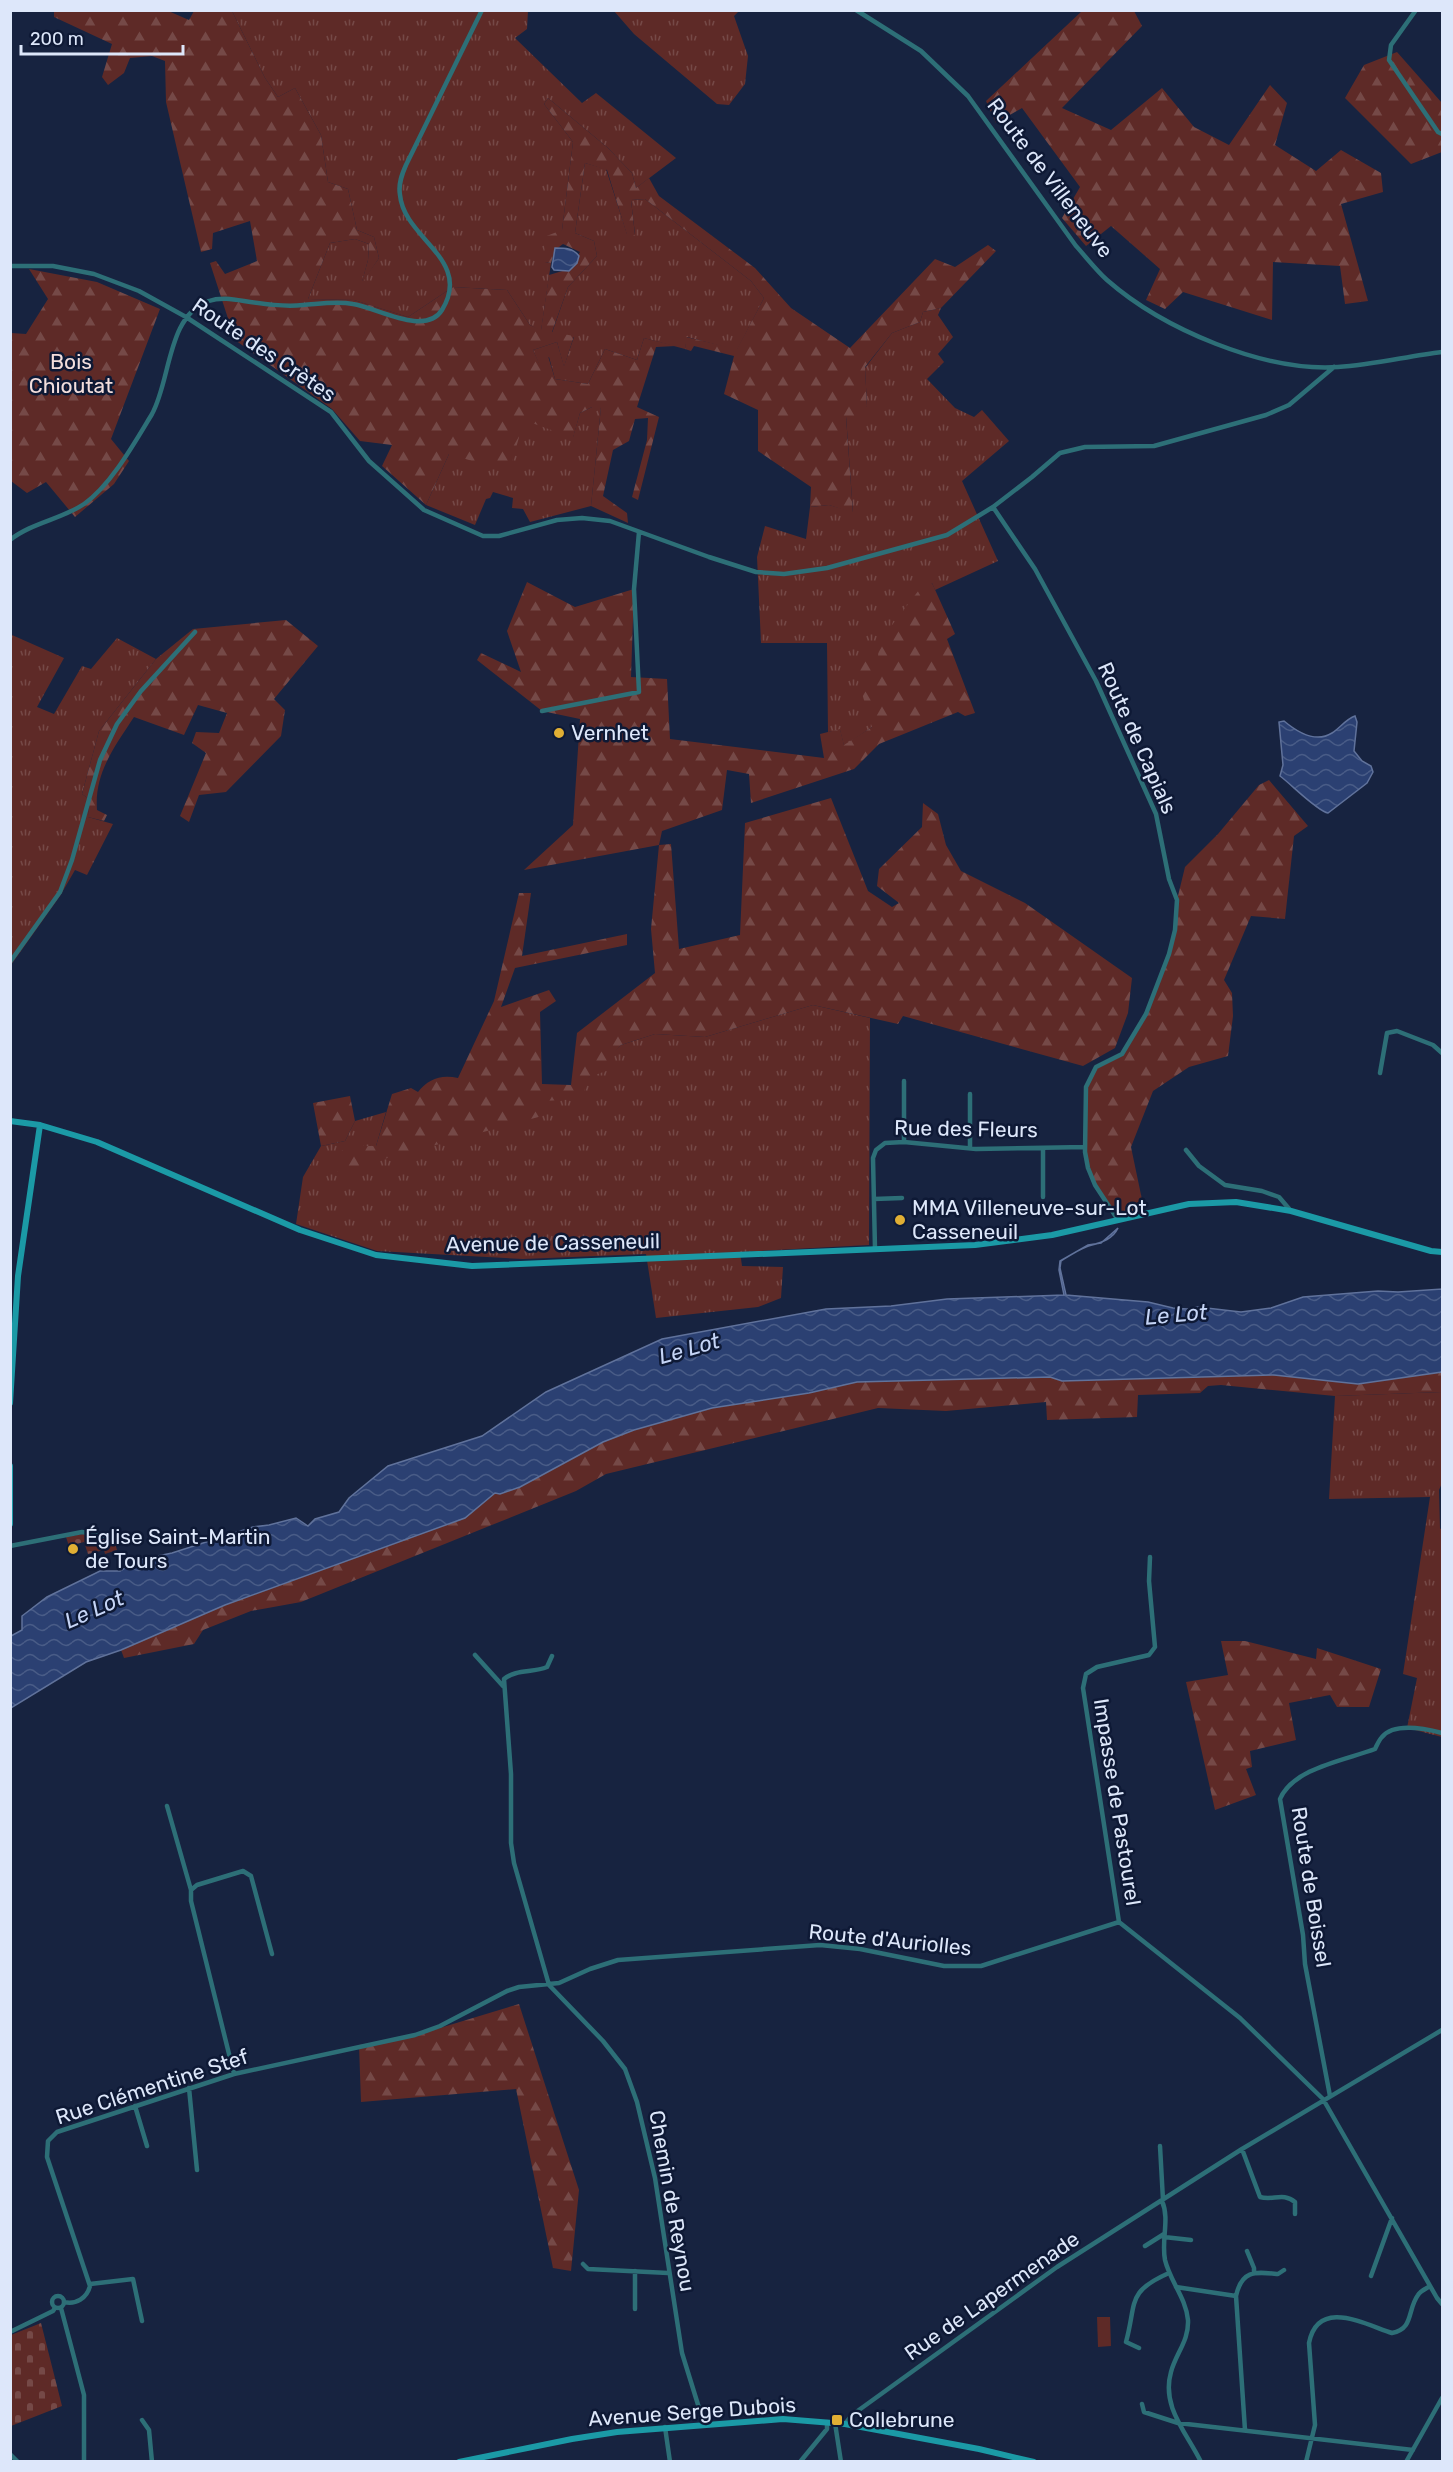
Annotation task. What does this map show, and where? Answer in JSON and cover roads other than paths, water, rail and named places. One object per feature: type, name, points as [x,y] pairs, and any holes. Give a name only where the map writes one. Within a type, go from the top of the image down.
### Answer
[{"type":"main road","name":"Avenue de Casseneuil","points":[[10,1121],[40,1125],[98,1142],[300,1230],[376,1255],[472,1266],[977,1245],[1052,1235],[1189,1204],[1236,1202],[1291,1211],[1431,1251],[1443,1252]]},
{"type":"main road","points":[[10,1403],[18,1275],[40,1125]]},
{"type":"main road","points":[[10,1466],[10,1524]]},
{"type":"main road","name":"Avenue Serge Dubois","points":[[459,2462],[572,2439],[665,2427],[783,2419],[845,2424],[1034,2462]]},
{"type":"street","points":[[10,540],[84,504],[109,479],[153,412],[165,382],[177,336],[186,317],[202,304],[210,300],[228,298],[272,305],[352,304],[414,321],[436,317],[443,309],[447,297],[447,271],[441,257],[403,210],[399,194],[400,181],[482,10]]},
{"type":"street","name":"Route de Villeneuve","points":[[856,10],[921,51],[968,96],[1076,246],[1107,279],[1126,295],[1194,334],[1254,357],[1286,364],[1334,367],[1443,352]]},
{"type":"street","points":[[1416,10],[1392,45],[1389,60],[1438,132],[1443,134]]},
{"type":"street","name":"Route des Crètes","points":[[10,266],[53,266],[94,274],[139,291],[186,317],[331,412],[369,461],[424,510],[483,536],[491,537],[557,520],[582,518],[610,521],[756,572],[784,574],[826,568],[947,535],[993,507],[1060,453],[1085,447],[1154,446],[1266,415],[1289,405],[1334,367]]},
{"type":"street","name":"Route de Capials","points":[[993,507],[1035,569],[1096,681],[1156,814],[1169,879],[1177,900],[1175,930],[1169,954],[1146,1014],[1122,1054],[1096,1067],[1086,1087],[1085,1147],[1088,1168],[1095,1185],[1118,1220]]},
{"type":"street","points":[[542,711],[639,692],[634,590],[639,532]]},
{"type":"street","points":[[10,962],[60,892],[72,860],[100,760],[117,724],[141,691],[195,632]]},
{"type":"street","points":[[1380,1073],[1387,1033],[1397,1031],[1433,1045],[1443,1053]]},
{"type":"street","points":[[904,1081],[904,1142]]},
{"type":"street","points":[[970,1094],[970,1148]]},
{"type":"street","name":"Rue des Fleurs","points":[[875,1249],[873,1158],[876,1150],[885,1143],[904,1142],[970,1148],[1085,1147]]},
{"type":"street","points":[[1042,1197],[1043,1148]]},
{"type":"street","points":[[1186,1150],[1200,1166],[1225,1185],[1262,1191],[1279,1197],[1291,1211]]},
{"type":"street","points":[[874,1199],[902,1198]]},
{"type":"street","points":[[10,1546],[82,1532],[112,1537]]},
{"type":"street","name":"Impasse de Pastourel","points":[[1119,1922],[1083,1688],[1086,1674],[1097,1667],[1149,1656],[1155,1647],[1149,1581],[1150,1557]]},
{"type":"street","points":[[475,1655],[503,1686]]},
{"type":"street","points":[[503,1686],[504,1679],[508,1675],[547,1667],[552,1656]]},
{"type":"street","name":"Chemin de Reynou","points":[[503,1686],[511,1774],[511,1843],[514,1863],[549,1985],[603,2041],[625,2068],[648,2142],[682,2353],[704,2424]]},
{"type":"street","name":"Route de Boissel","points":[[1330,2096],[1305,1964],[1303,1935],[1280,1798],[1285,1787],[1298,1776],[1375,1749],[1383,1735],[1388,1732],[1408,1728],[1443,1733]]},
{"type":"street","points":[[167,1806],[191,1890],[191,1901],[234,2074]]},
{"type":"street","points":[[191,1890],[243,1871],[251,1876],[272,1954]]},
{"type":"street","points":[[1119,1922],[1240,2018],[1323,2099],[1430,2286],[1443,2304]]},
{"type":"street","name":"Route d'Auriolles","points":[[549,1985],[560,1983],[590,1969],[618,1960],[820,1945],[860,1949],[944,1966],[981,1966],[1119,1922]]},
{"type":"street","name":"Rue Clémentine Stef","points":[[90,2284],[47,2157],[46,2149],[51,2137],[57,2132],[234,2074],[415,2035],[440,2026],[507,1991],[519,1987],[549,1985]]},
{"type":"street","name":"Rue de Lapermenade","points":[[845,2424],[852,2415],[1057,2267],[1323,2099],[1443,2030]]},
{"type":"street","points":[[189,2088],[197,2170]]},
{"type":"street","points":[[135,2106],[147,2146]]},
{"type":"street","points":[[1160,2146],[1162,2200],[1166,2210],[1165,2260],[1185,2305],[1188,2319],[1185,2343],[1171,2373],[1169,2385],[1172,2410],[1201,2462]]},
{"type":"street","points":[[1242,2149],[1260,2197],[1267,2199],[1276,2196],[1289,2197],[1294,2202],[1295,2214]]},
{"type":"street","points":[[1371,2276],[1392,2218]]},
{"type":"street","points":[[1145,2246],[1164,2236],[1191,2240]]},
{"type":"street","points":[[1247,2252],[1254,2272]]},
{"type":"street","points":[[583,2264],[588,2269],[668,2273]]},
{"type":"street","points":[[1245,2430],[1236,2296],[1238,2286],[1244,2278],[1254,2272],[1278,2274],[1284,2270]]},
{"type":"street","points":[[635,2271],[635,2309]]},
{"type":"street","points":[[1139,2348],[1126,2342],[1133,2302],[1138,2292],[1150,2282],[1169,2273]]},
{"type":"street","points":[[10,2332],[60,2306],[82,2299],[89,2291],[90,2284],[133,2279],[142,2321]]},
{"type":"street","points":[[1306,2462],[1315,2425],[1309,2343],[1311,2334],[1317,2325],[1324,2319],[1334,2316],[1392,2333],[1399,2331],[1406,2326],[1418,2294],[1430,2286]]},
{"type":"street","points":[[1176,2287],[1236,2296]]},
{"type":"street","points":[[60,2306],[84,2396],[84,2462]]},
{"type":"street","points":[[1406,2462],[1443,2398]]},
{"type":"street","points":[[1142,2404],[1144,2412],[1178,2423],[1413,2450]]},
{"type":"street","points":[[142,2420],[149,2430],[152,2462]]},
{"type":"street","points":[[800,2462],[827,2429],[827,2422]]},
{"type":"street","points":[[835,2423],[841,2462]]},
{"type":"street","points":[[665,2427],[670,2462]]},
{"type":"street","points":[[10,2454],[18,2462]]},
{"type":"water","points":[[555,248],[571,250],[579,256],[577,263],[569,271],[554,270],[552,267]]},
{"type":"water","points":[[1355,716],[1357,722],[1354,751],[1362,761],[1371,766],[1373,772],[1367,783],[1328,813],[1311,803],[1280,776],[1283,765],[1279,722],[1284,721],[1307,735],[1320,737],[1332,733]]},
{"type":"water","points":[[1118,1228],[1112,1236],[1103,1241]]},
{"type":"water","name":"Le Lot","points":[[1072,1254],[1061,1261],[1060,1268],[1066,1295],[1148,1302],[1173,1308],[1198,1307],[1241,1312],[1271,1308],[1303,1297],[1442,1289],[1442,1372],[1358,1384],[1274,1375],[1062,1381],[1050,1377],[857,1382],[809,1393],[712,1408],[634,1430],[603,1442],[520,1487],[500,1494],[495,1493],[465,1518],[225,1605],[121,1650],[86,1662],[11,1708],[11,1636],[22,1630],[22,1616],[47,1597],[100,1571],[120,1571],[139,1560],[172,1553],[253,1527],[296,1518],[308,1526],[315,1519],[339,1512],[349,1498],[388,1466],[482,1436],[546,1392],[662,1339],[826,1309],[891,1306],[947,1299],[1064,1295],[1059,1270],[1060,1261]]},
{"type":"place","name":"Vernhet","points":[[559,733]]},
{"type":"place","name":"MMA Villeneuve-sur-Lot Casseneuil","points":[[900,1220]]},
{"type":"place","name":"Église Saint-Martin de Tours","points":[[73,1549]]},
{"type":"place","name":"Collebrune","points":[[837,2420]]},
{"type":"park label","name":"Bois Chioutat","points":[[71,374]]}]
